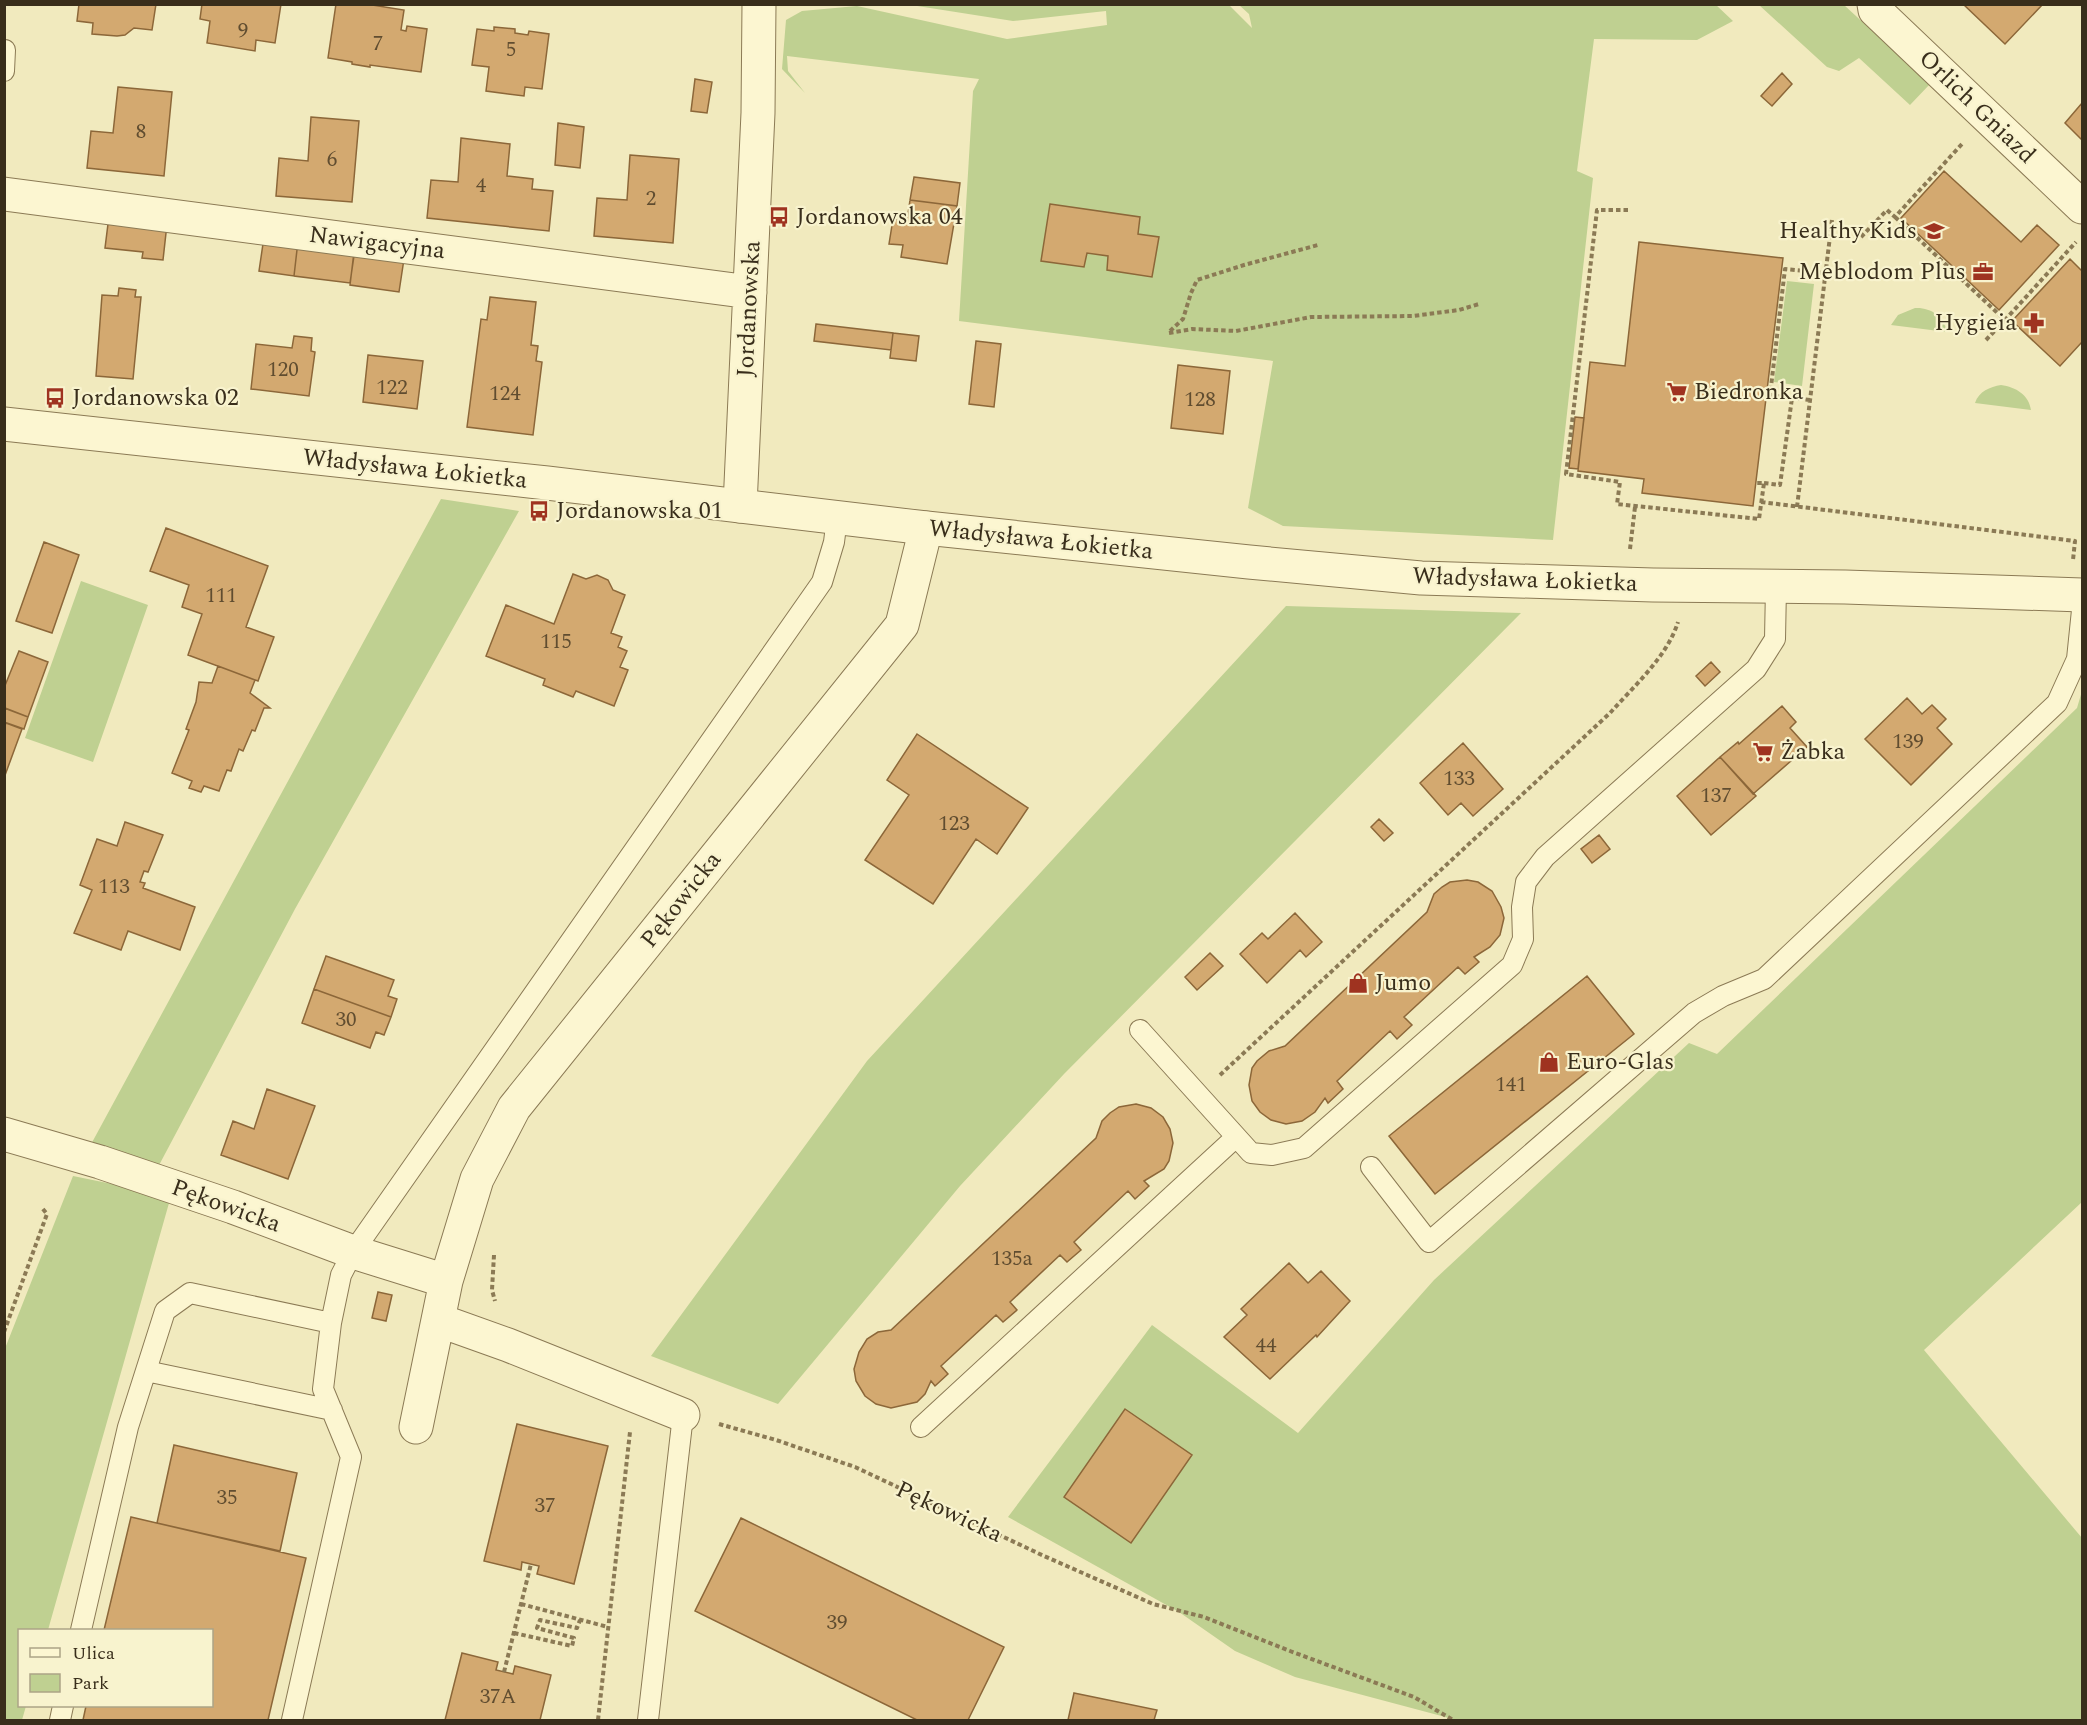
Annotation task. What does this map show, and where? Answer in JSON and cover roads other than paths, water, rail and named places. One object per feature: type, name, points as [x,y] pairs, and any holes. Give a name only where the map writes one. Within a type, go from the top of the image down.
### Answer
[{"type":"street","name":"Jordanowska","points":[[740,506],[758,113],[759,4]]},
{"type":"street","name":"Orlich Gniazd","points":[[1874,4],[1875,10],[2082,222]]},
{"type":"street","name":"Nawigacyjna","points":[[4,194],[750,292]]},
{"type":"street","name":"Władysława Łokietka","points":[[4,424],[926,528],[1421,578],[1845,587],[2082,595]]},
{"type":"street","name":"Pękowicka","points":[[416,1427],[446,1281],[477,1179],[514,1108],[902,625],[926,528]]},
{"type":"street","name":"Pękowicka","points":[[4,1134],[100,1162],[233,1207],[353,1252],[446,1281]]},
{"type":"street","points":[[438,1320],[508,1345],[683,1415]]},
{"type":"lane","points":[[4,71],[5,50]]},
{"type":"lane","points":[[292,1720],[351,1457],[323,1389],[331,1323],[341,1275],[353,1252],[822,582],[834,542],[837,518]]},
{"type":"lane","points":[[1140,1030],[1251,1153],[1272,1155],[1304,1148],[1512,964],[1522,939],[1522,907],[1526,882],[1545,857],[1756,669],[1775,639],[1776,587]]},
{"type":"lane","points":[[1371,1167],[1429,1242],[1694,1013],[1723,996],[1764,979],[2057,703],[2077,659],[2082,610]]},
{"type":"lane","points":[[921,1427],[1236,1137]]},
{"type":"lane","points":[[81,1629],[128,1427],[165,1311],[190,1293],[331,1323]]},
{"type":"lane","points":[[146,1371],[332,1410]]},
{"type":"lane","points":[[648,1720],[683,1415]]},
{"type":"place","name":"Jordanowska 04","points":[[779,217]]},
{"type":"place","name":"Healthy Kids","points":[[1934,231]]},
{"type":"place","name":"Meblodom Plus","points":[[1983,272]]},
{"type":"place","name":"Hygieia","points":[[2034,323]]},
{"type":"place","name":"Biedronka","points":[[1677,392]]},
{"type":"place","name":"Jordanowska 02","points":[[55,398]]},
{"type":"place","name":"Jordanowska 01","points":[[539,511]]},
{"type":"place","name":"Żabka","points":[[1763,752]]},
{"type":"place","name":"Jumo","points":[[1358,983]]},
{"type":"place","name":"Euro-Glas","points":[[1549,1062]]}]
